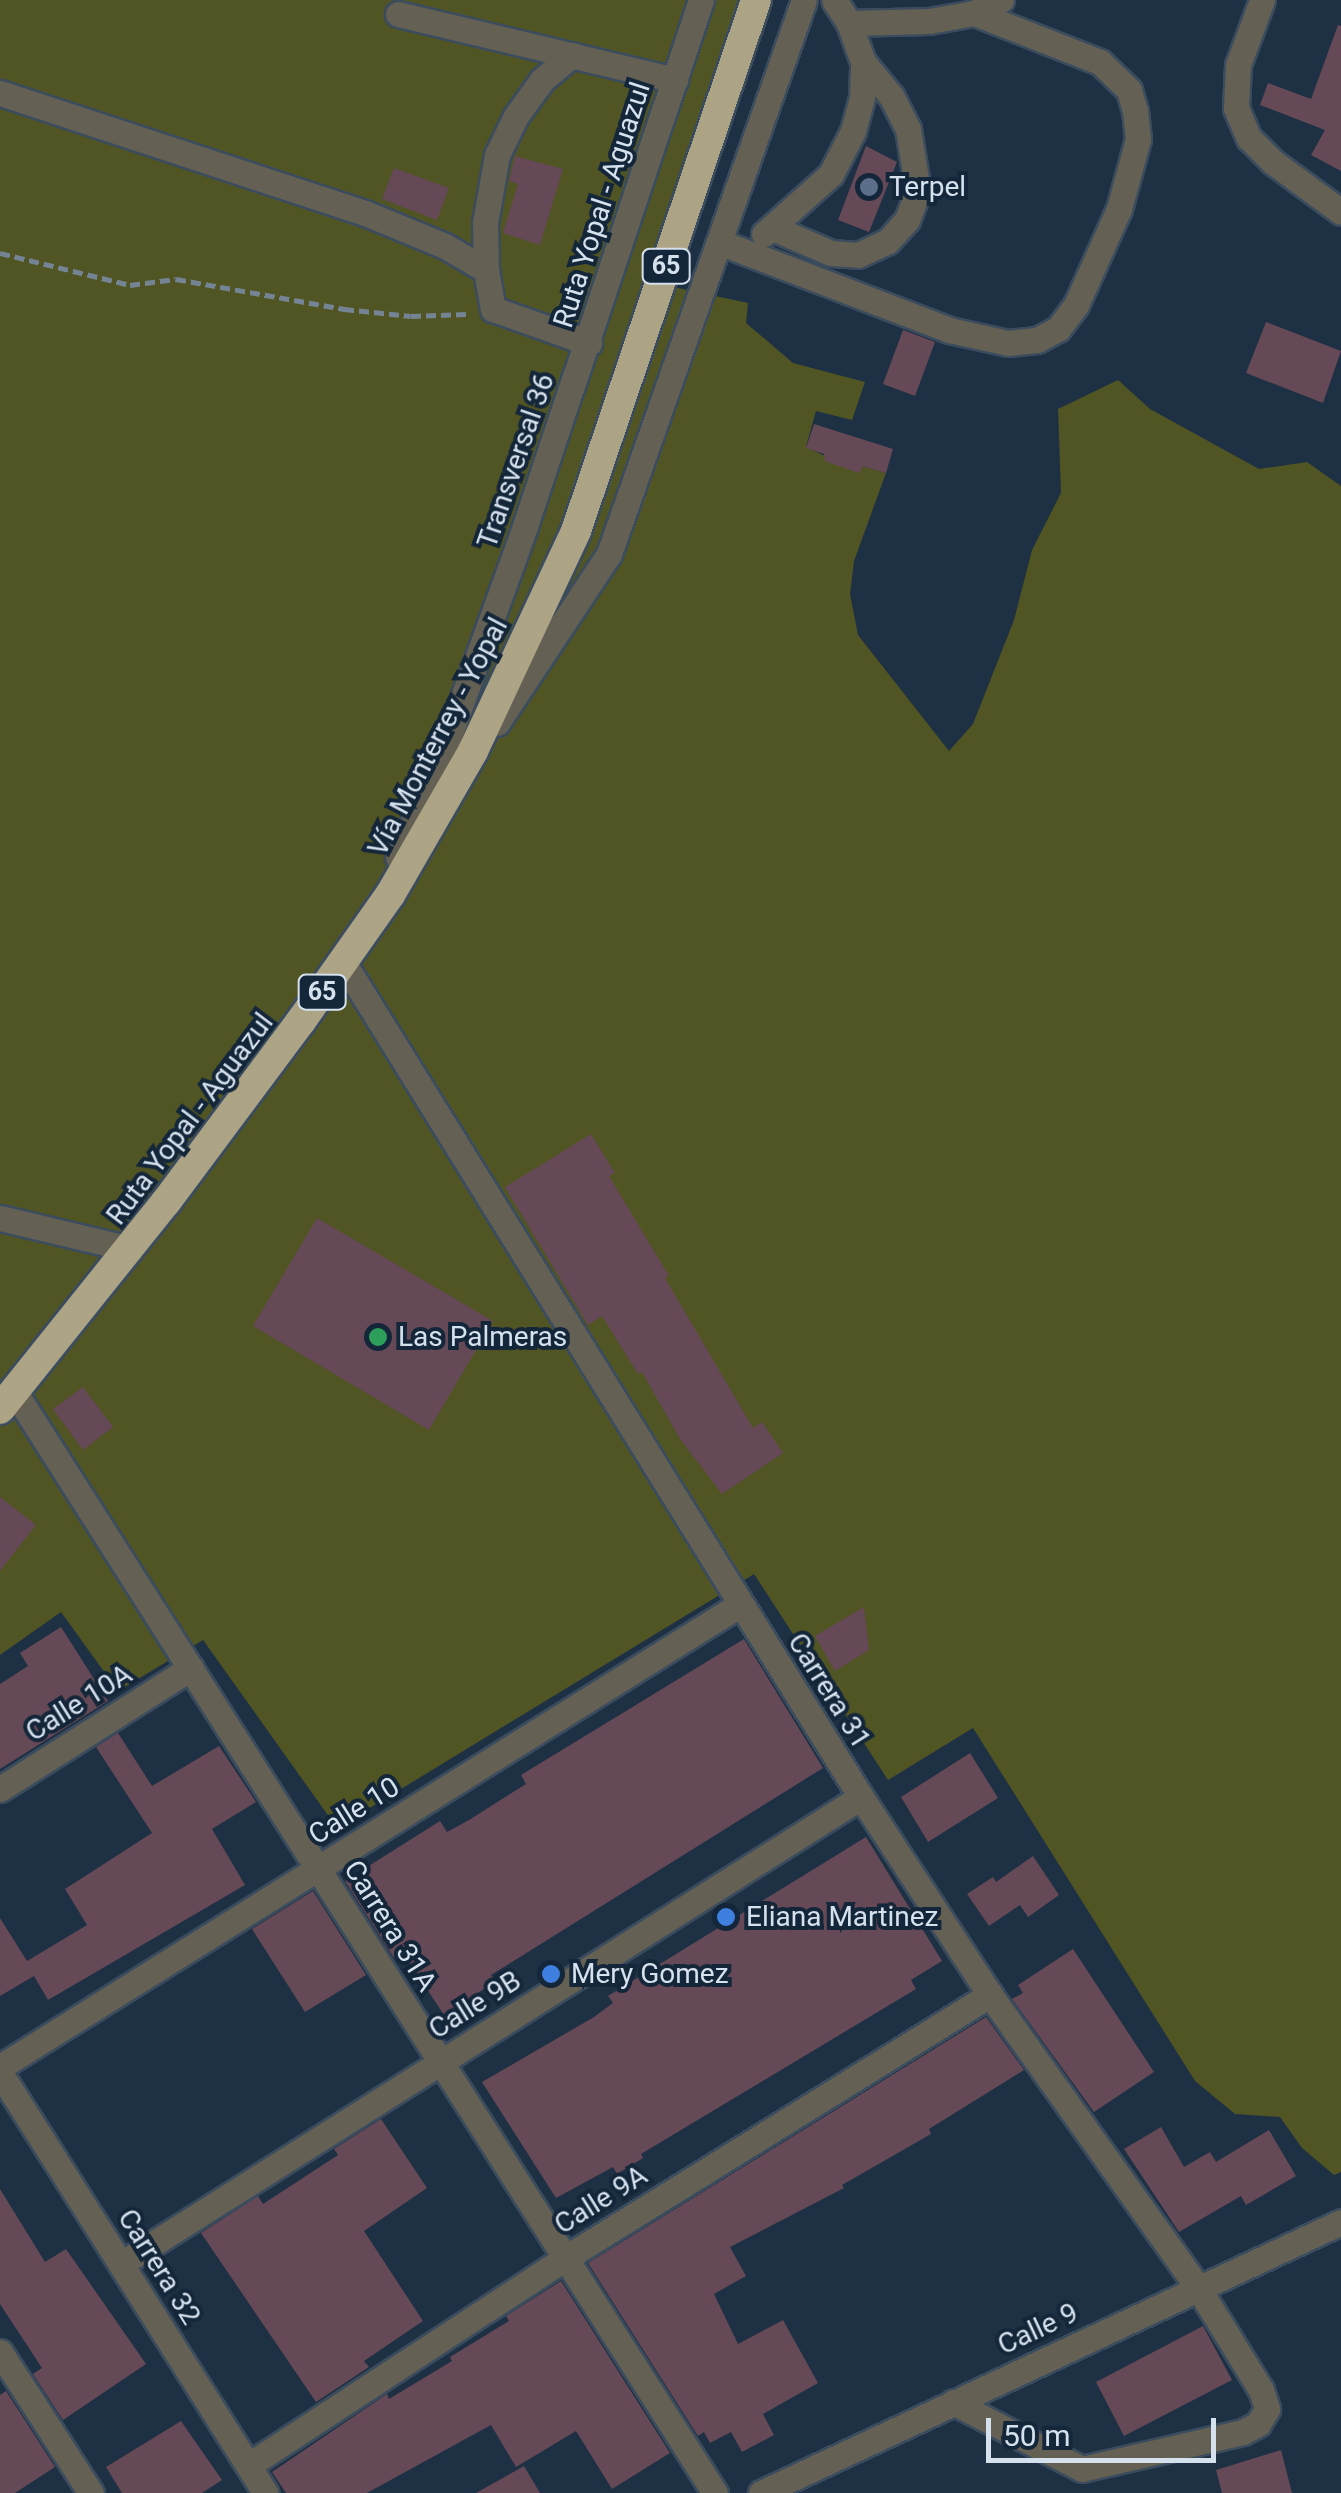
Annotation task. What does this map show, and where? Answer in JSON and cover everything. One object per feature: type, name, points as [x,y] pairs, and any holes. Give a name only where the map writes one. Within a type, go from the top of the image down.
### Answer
[{"type":"highway","name":"Vía Monterrey - Yopal","points":[[364,932],[428,812],[473,751],[576,532],[756,0]]},
{"type":"street","name":"65","points":[[428,812],[610,554],[732,246],[804,0]]},
{"type":"street","points":[[773,228],[830,253],[858,255],[888,241],[907,220],[918,191],[908,129],[890,96],[863,62],[850,23],[834,0]]},
{"type":"street","points":[[850,23],[929,20],[974,13],[1001,0]]},
{"type":"street","points":[[1262,0],[1238,65],[1236,108],[1250,138],[1274,162],[1341,212]]},
{"type":"street","name":"Ruta Yopal - Aguazul","points":[[428,812],[699,2]]},
{"type":"street","points":[[732,246],[949,330],[1008,343],[1038,340],[1058,329],[1076,306],[1120,209],[1138,139],[1136,111],[1129,90],[1100,62],[974,13]]},
{"type":"street","points":[[398,14],[674,80]]},
{"type":"street","points":[[572,56],[542,80],[516,116],[497,155],[485,223],[486,270],[493,309],[588,343]]},
{"type":"street","points":[[732,246],[773,228],[831,174],[854,131],[862,98],[863,62]]},
{"type":"street","points":[[0,93],[365,213],[445,246],[486,270]]},
{"type":"street","name":"Ruta Yopal - Aguazul","points":[[7,1400],[130,1248],[364,932]]},
{"type":"street","name":"Carrera 31","points":[[343,962],[860,1797],[990,1995],[1197,2286],[1262,2390],[1267,2408],[1258,2424],[1243,2432],[1082,2469],[953,2402]]},
{"type":"street","points":[[0,1218],[130,1248]]},
{"type":"street","name":"Carrera 31A","points":[[7,1400],[191,1668],[715,2493]]},
{"type":"street","name":"Calle 10","points":[[0,2070],[739,1605]]},
{"type":"street","name":"Calle 10A","points":[[0,1789],[191,1668]]},
{"type":"street","name":"Calle 9B","points":[[121,2264],[860,1797]]},
{"type":"street","name":"Calle 9A","points":[[249,2465],[567,2257],[990,1995]]},
{"type":"street","name":"Carrera 32","points":[[0,2070],[266,2493]]},
{"type":"street","points":[[761,2493],[1341,2222]]},
{"type":"street","points":[[0,2352],[90,2493]]},
{"type":"path","points":[[0,253],[130,285],[176,279],[344,309],[411,316],[493,309]]},
{"type":"green space","points":[[0,0],[759,0],[664,285],[748,303],[746,323],[793,363],[865,382],[852,420],[816,411],[806,447],[859,472],[863,466],[886,473],[854,561],[850,594],[858,635],[949,751],[973,724],[1014,620],[1032,550],[1061,493],[1058,409],[1118,380],[1150,409],[1259,469],[1307,462],[1341,486],[1341,2172],[1334,2175],[1302,2148],[1280,2117],[1235,2114],[1195,2081],[973,1728],[888,1780],[754,1574],[337,1828],[203,1640],[118,1691],[61,1612],[0,1655]]},
{"type":"building","points":[[1338,25],[1341,171],[1311,155],[1325,130],[1260,105],[1268,83],[1311,99]]},
{"type":"building","points":[[866,146],[897,162],[869,232],[838,220]]},
{"type":"building","points":[[515,156],[563,169],[540,245],[503,233],[518,184],[509,181]]},
{"type":"building","points":[[394,168],[449,188],[437,220],[382,199]]},
{"type":"building","points":[[1266,322],[1341,351],[1323,403],[1246,373]]},
{"type":"building","points":[[903,330],[935,342],[915,396],[883,384]]},
{"type":"building","points":[[814,424],[893,449],[886,473],[863,466],[859,473],[825,461],[824,454],[806,448]]},
{"type":"building","points":[[591,1134],[615,1173],[609,1176],[669,1276],[665,1278],[753,1428],[762,1422],[783,1453],[722,1494],[680,1439],[642,1372],[638,1374],[602,1316],[588,1325],[505,1187]]},
{"type":"building","points":[[317,1218],[493,1321],[429,1430],[253,1326]]},
{"type":"building","points":[[83,1387],[113,1427],[83,1450],[53,1409]]},
{"type":"building","points":[[0,1497],[36,1525],[0,1571]]},
{"type":"building","points":[[864,1607],[869,1650],[835,1671],[815,1636]]},
{"type":"building","points":[[61,1627],[108,1701],[0,1769],[0,1684],[28,1666],[20,1653]]},
{"type":"building","points":[[744,1639],[823,1768],[491,1975],[496,1982],[469,1998],[473,2006],[448,2021],[403,1953],[394,1958],[345,1881],[440,1821],[447,1832],[469,1820],[526,1784],[521,1775]]},
{"type":"building","points":[[118,1733],[152,1786],[219,1746],[256,1802],[212,1829],[245,1885],[48,2000],[34,1976],[0,1996],[0,1918],[27,1961],[87,1925],[65,1889],[152,1833],[96,1747]]},
{"type":"building","points":[[970,1753],[998,1798],[928,1842],[901,1797]]},
{"type":"building","points":[[866,1837],[942,1961],[911,1980],[916,1989],[641,2154],[643,2158],[617,2174],[613,2167],[556,2198],[482,2082],[594,2017],[613,2003],[608,1996]]},
{"type":"building","points":[[1033,1856],[1059,1895],[1028,1917],[1020,1905],[989,1926],[967,1894],[993,1877],[996,1882]]},
{"type":"building","points":[[313,1891],[366,1975],[305,2012],[252,1929]]},
{"type":"building","points":[[1073,1949],[1154,2072],[1094,2112],[1012,1999],[1023,1993],[1018,1985]]},
{"type":"building","points":[[986,2017],[1024,2070],[929,2129],[931,2134],[842,2185],[844,2188],[730,2247],[746,2276],[714,2294],[738,2344],[783,2320],[818,2383],[763,2414],[774,2435],[742,2452],[731,2432],[710,2443],[704,2432],[698,2436],[588,2263]]},
{"type":"building","points":[[381,2119],[427,2188],[364,2231],[423,2321],[364,2361],[369,2367],[316,2402],[201,2233],[258,2196],[263,2204],[338,2155],[334,2149]]},
{"type":"building","points":[[1161,2127],[1184,2167],[1210,2152],[1216,2162],[1269,2130],[1296,2176],[1246,2205],[1241,2196],[1179,2232],[1124,2149]]},
{"type":"building","points":[[0,2189],[45,2262],[66,2249],[146,2364],[63,2420],[33,2374],[42,2368],[0,2304]]},
{"type":"building","points":[[561,2281],[670,2453],[612,2489],[576,2431],[516,2467],[491,2425],[367,2493],[286,2493],[272,2472],[387,2394],[389,2399],[452,2361],[450,2357],[509,2321],[506,2316]]},
{"type":"building","points":[[1203,2326],[1232,2380],[1124,2436],[1096,2382]]},
{"type":"building","points":[[6,2391],[55,2467],[15,2493],[0,2493],[0,2395]]},
{"type":"building","points":[[181,2421],[222,2480],[202,2493],[122,2493],[106,2467]]},
{"type":"building","points":[[1281,2450],[1292,2493],[1222,2493],[1216,2470]]},
{"type":"building","points":[[524,2466],[540,2493],[476,2493]]},
{"type":"place","name":"Terpel","points":[[869,187]]},
{"type":"place","name":"Las Palmeras","points":[[378,1337]]},
{"type":"place","name":"Eliana Martinez","points":[[726,1917]]},
{"type":"place","name":"Mery Gomez","points":[[551,1974]]}]
